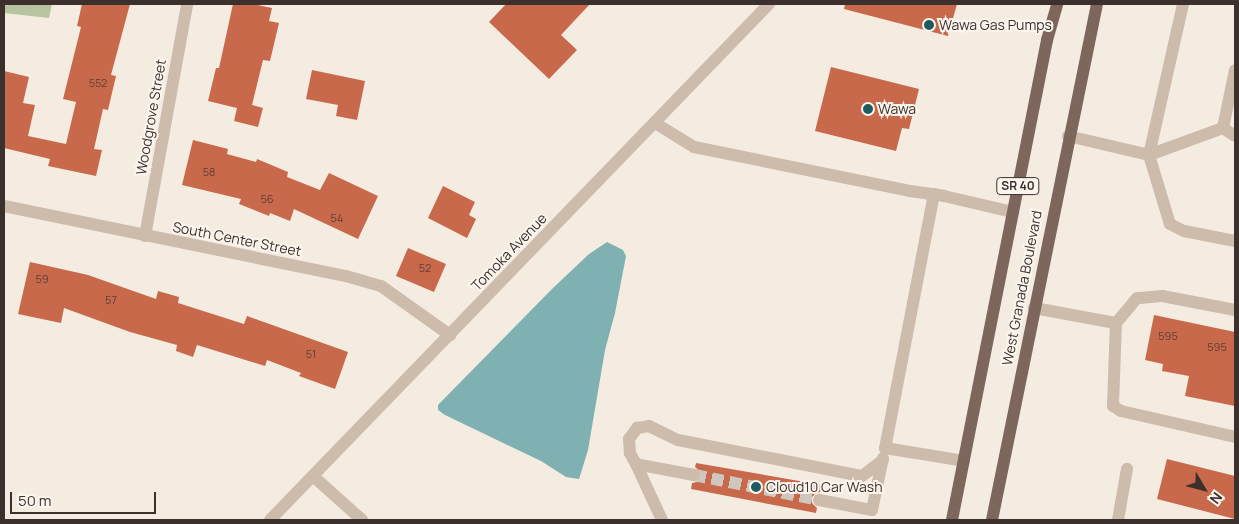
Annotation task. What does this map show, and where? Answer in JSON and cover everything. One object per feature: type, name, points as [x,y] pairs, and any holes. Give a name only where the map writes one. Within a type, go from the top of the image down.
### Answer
[{"type":"main road","name":"West Granada Boulevard","points":[[952,520],[1047,40],[1057,4]]},
{"type":"main road","name":"West Granada Boulevard","points":[[992,520],[1096,4]]},
{"type":"street","name":"Woodgrove Street","points":[[145,236],[187,4]]},
{"type":"street","name":"Tomoka Avenue","points":[[270,520],[769,4]]},
{"type":"street","points":[[1183,4],[1149,155],[1170,224],[1184,231],[1235,241]]},
{"type":"street","points":[[1223,128],[1235,70]]},
{"type":"street","points":[[655,123],[694,148],[934,194],[1013,212]]},
{"type":"street","points":[[1068,136],[1149,155],[1223,128]]},
{"type":"street","points":[[1223,128],[1235,136]]},
{"type":"street","points":[[819,500],[872,510],[934,194]]},
{"type":"street","name":"South Center Street","points":[[4,206],[346,276],[381,286],[450,335]]},
{"type":"street","points":[[1235,310],[1162,296],[1137,298],[1116,323],[1113,406],[1120,411],[1235,437]]},
{"type":"street","points":[[1034,308],[1116,323]]},
{"type":"street","points":[[662,520],[630,453],[629,438],[637,428],[649,426],[678,440],[862,476],[884,454]]},
{"type":"street","points":[[884,454],[964,461]]},
{"type":"street","points":[[636,464],[694,475]]},
{"type":"street","points":[[1118,520],[1127,469]]},
{"type":"street","points":[[313,476],[362,520]]},
{"type":"green space","points":[[4,4],[52,4],[49,18],[4,13]]},
{"type":"water","points":[[607,242],[623,250],[626,256],[615,313],[605,350],[588,450],[579,479],[566,477],[541,461],[445,415],[438,410],[438,405],[552,289],[589,254]]},
{"type":"building","points":[[82,4],[130,4],[111,75],[116,76],[108,110],[103,109],[94,149],[102,150],[96,176],[48,166],[50,159],[4,148],[4,71],[29,77],[23,103],[35,105],[28,136],[66,144],[76,102],[63,99],[81,27],[77,26]]},
{"type":"building","points":[[233,4],[253,4],[272,8],[269,21],[279,23],[270,61],[263,60],[252,105],[263,108],[258,127],[234,121],[237,108],[208,101],[216,68],[219,68]]},
{"type":"building","points":[[506,4],[590,4],[561,35],[577,50],[549,79],[489,22]]},
{"type":"building","name":"Wawa Gas Pumps","points":[[845,4],[957,4],[948,36],[844,9]]},
{"type":"building","name":"Wawa","points":[[831,67],[919,89],[909,129],[902,128],[896,151],[815,131]]},
{"type":"building","points":[[312,70],[365,81],[357,120],[336,116],[338,105],[306,99]]},
{"type":"building","points":[[193,140],[228,149],[227,154],[256,162],[257,159],[288,172],[287,177],[320,190],[329,173],[378,196],[358,239],[294,209],[290,221],[270,213],[269,216],[239,204],[241,199],[182,185]]},
{"type":"building","points":[[443,186],[475,202],[469,215],[476,219],[467,238],[428,218]]},
{"type":"building","points":[[408,248],[446,264],[434,292],[396,276]]},
{"type":"building","points":[[30,262],[88,275],[156,299],[158,291],[179,297],[178,303],[244,324],[247,316],[348,352],[335,389],[299,376],[301,373],[267,360],[265,366],[197,345],[193,357],[176,351],[177,345],[130,332],[64,308],[61,323],[18,314]]},
{"type":"building","points":[[1154,315],[1235,332],[1235,406],[1185,396],[1189,376],[1162,371],[1163,364],[1145,360]]},
{"type":"building","points":[[1167,459],[1235,476],[1235,519],[1157,499]]},
{"type":"building","name":"Cloud10 Car Wash","points":[[696,463],[822,485],[820,492],[811,498],[812,503],[817,508],[816,513],[691,489],[692,483],[697,482],[702,477],[701,472],[695,467]]},
{"type":"tunnel","points":[[694,475],[819,500]]},
{"type":"place","name":"Wawa Gas Pumps","points":[[929,25]]},
{"type":"place","name":"Wawa","points":[[868,109]]},
{"type":"place","name":"Cloud10 Car Wash","points":[[756,487]]}]
